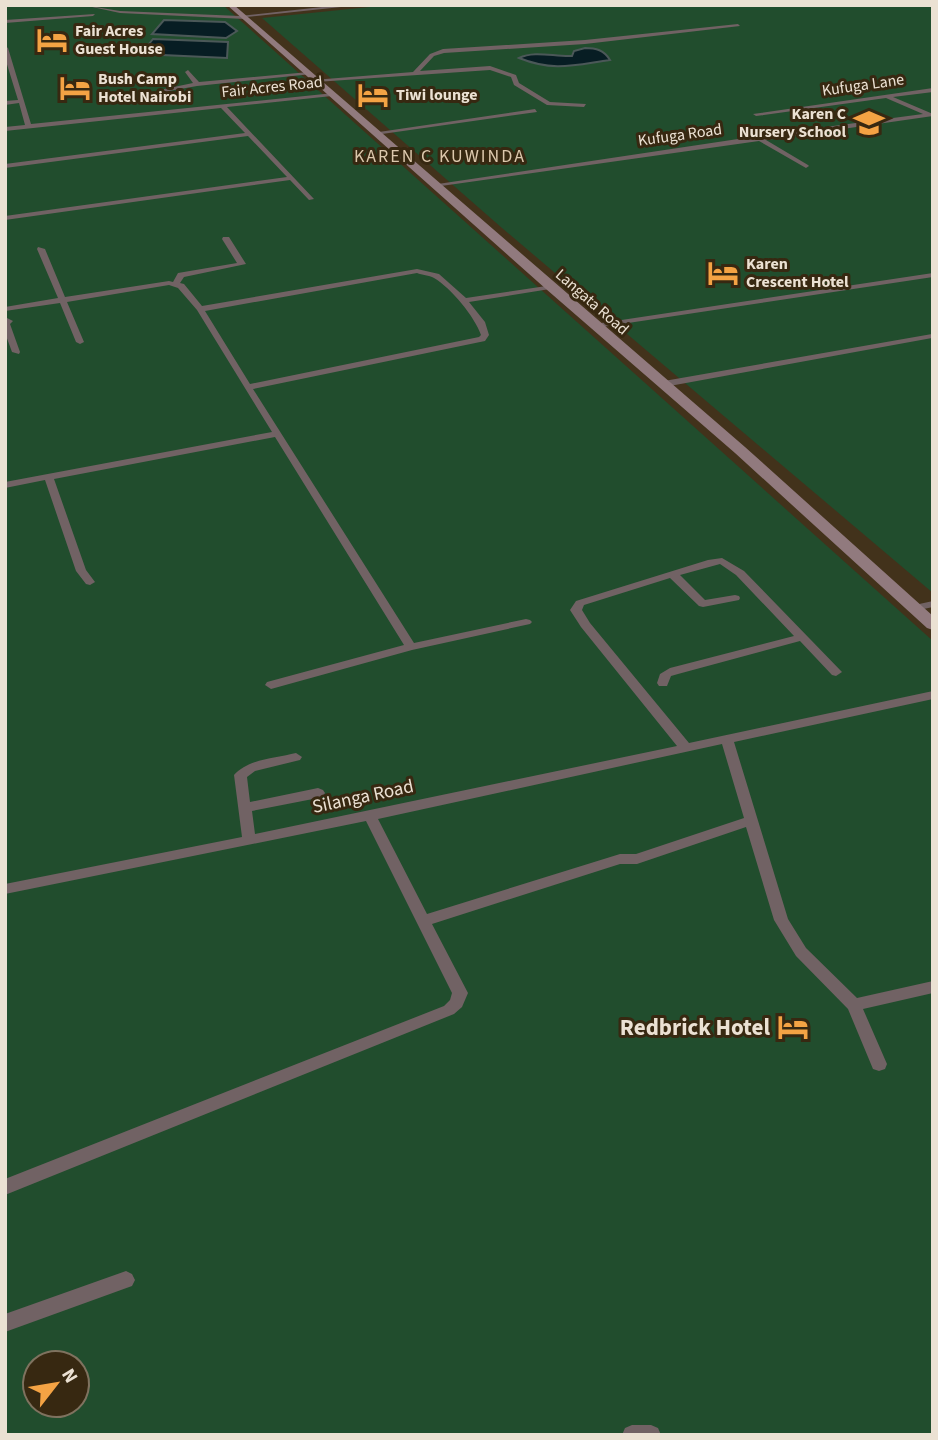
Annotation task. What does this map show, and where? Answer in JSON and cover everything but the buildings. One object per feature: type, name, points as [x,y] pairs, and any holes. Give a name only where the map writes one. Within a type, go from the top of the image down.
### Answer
[{"type":"main road","name":"Langata Road","points":[[230,5],[664,384],[933,625]]},
{"type":"street","points":[[85,5],[133,13],[244,17],[358,5]]},
{"type":"street","points":[[133,13],[137,5]]},
{"type":"street","points":[[5,22],[93,15]]},
{"type":"street","points":[[415,73],[432,55],[443,51],[585,42],[738,25]]},
{"type":"street","points":[[5,48],[29,127]]},
{"type":"street","points":[[135,102],[164,97],[166,90],[197,84],[490,68],[514,76],[516,84],[546,103],[584,105]]},
{"type":"street","points":[[188,72],[197,84]]},
{"type":"street","name":"Kufuga Lane","points":[[756,114],[933,89]]},
{"type":"street","name":"Fair Acres Road","points":[[5,129],[332,94]]},
{"type":"street","name":"Kufuga Road","points":[[886,96],[932,116]]},
{"type":"street","points":[[5,103],[22,101]]},
{"type":"street","points":[[223,106],[312,199]]},
{"type":"street","points":[[375,133],[535,111]]},
{"type":"street","name":"Kufuga Road","points":[[434,185],[757,138],[932,116]]},
{"type":"street","points":[[5,166],[250,134]]},
{"type":"street","points":[[757,138],[806,166]]},
{"type":"street","points":[[5,218],[292,178]]},
{"type":"street","points":[[176,284],[181,275],[241,265],[226,239]]},
{"type":"street","points":[[41,249],[80,342]]},
{"type":"street","points":[[200,309],[417,271],[436,276],[464,302],[485,332],[485,337],[477,341],[248,387]]},
{"type":"street","points":[[595,326],[933,275]]},
{"type":"street","points":[[5,309],[164,283],[176,284],[200,309],[411,648]]},
{"type":"street","points":[[464,302],[550,287]]},
{"type":"street","points":[[5,319],[9,321],[6,323],[16,352]]},
{"type":"street","points":[[664,384],[932,336]]},
{"type":"street","points":[[5,485],[277,434]]},
{"type":"street","points":[[49,477],[81,571],[90,583]]},
{"type":"street","points":[[685,747],[576,610],[586,600],[722,561],[732,566],[836,672]]},
{"type":"street","points":[[672,574],[703,604],[735,598]]},
{"type":"street","points":[[914,608],[933,604]]},
{"type":"street","points":[[271,685],[411,648],[526,622]]},
{"type":"street","points":[[663,683],[666,674],[674,671],[802,637]]},
{"type":"street","name":"Silanga Road","points":[[5,889],[370,816],[933,695]]},
{"type":"street","points":[[727,739],[786,928],[801,952],[854,1006],[879,1065]]},
{"type":"street","points":[[249,840],[240,775],[242,772],[296,757]]},
{"type":"street","points":[[244,808],[318,793]]},
{"type":"street","points":[[5,1187],[449,1010],[457,1003],[460,993],[370,816]]},
{"type":"street","points":[[424,921],[620,859],[637,859],[751,820]]},
{"type":"street","points":[[854,1006],[933,987]]},
{"type":"street","points":[[5,1323],[126,1280]]},
{"type":"street","points":[[632,1435],[651,1435]]},
{"type":"green space","points":[[5,5],[223,5],[933,641],[933,1435],[5,1435]]},
{"type":"green space","points":[[389,5],[933,5],[933,593],[502,228],[262,18]]},
{"type":"water","points":[[164,20],[225,22],[237,31],[226,38],[152,34]]},
{"type":"water","points":[[153,39],[228,42],[227,58],[141,54]]},
{"type":"water","points":[[585,48],[599,50],[610,60],[554,66],[519,58],[538,54],[572,56],[574,51]]},
{"type":"place","name":"Fair Acres Guest House","points":[[52,40]]},
{"type":"place","name":"Bush Camp Hotel Nairobi","points":[[75,88]]},
{"type":"place","name":"Tiwi lounge","points":[[373,95]]},
{"type":"place","name":"Karen C Nursery School","points":[[869,123]]},
{"type":"place","name":"Karen Crescent Hotel","points":[[723,273]]},
{"type":"place","name":"Redbrick Hotel","points":[[793,1027]]},
{"type":"district","name":"KAREN C KUWINDA","points":[[440,156]]}]
